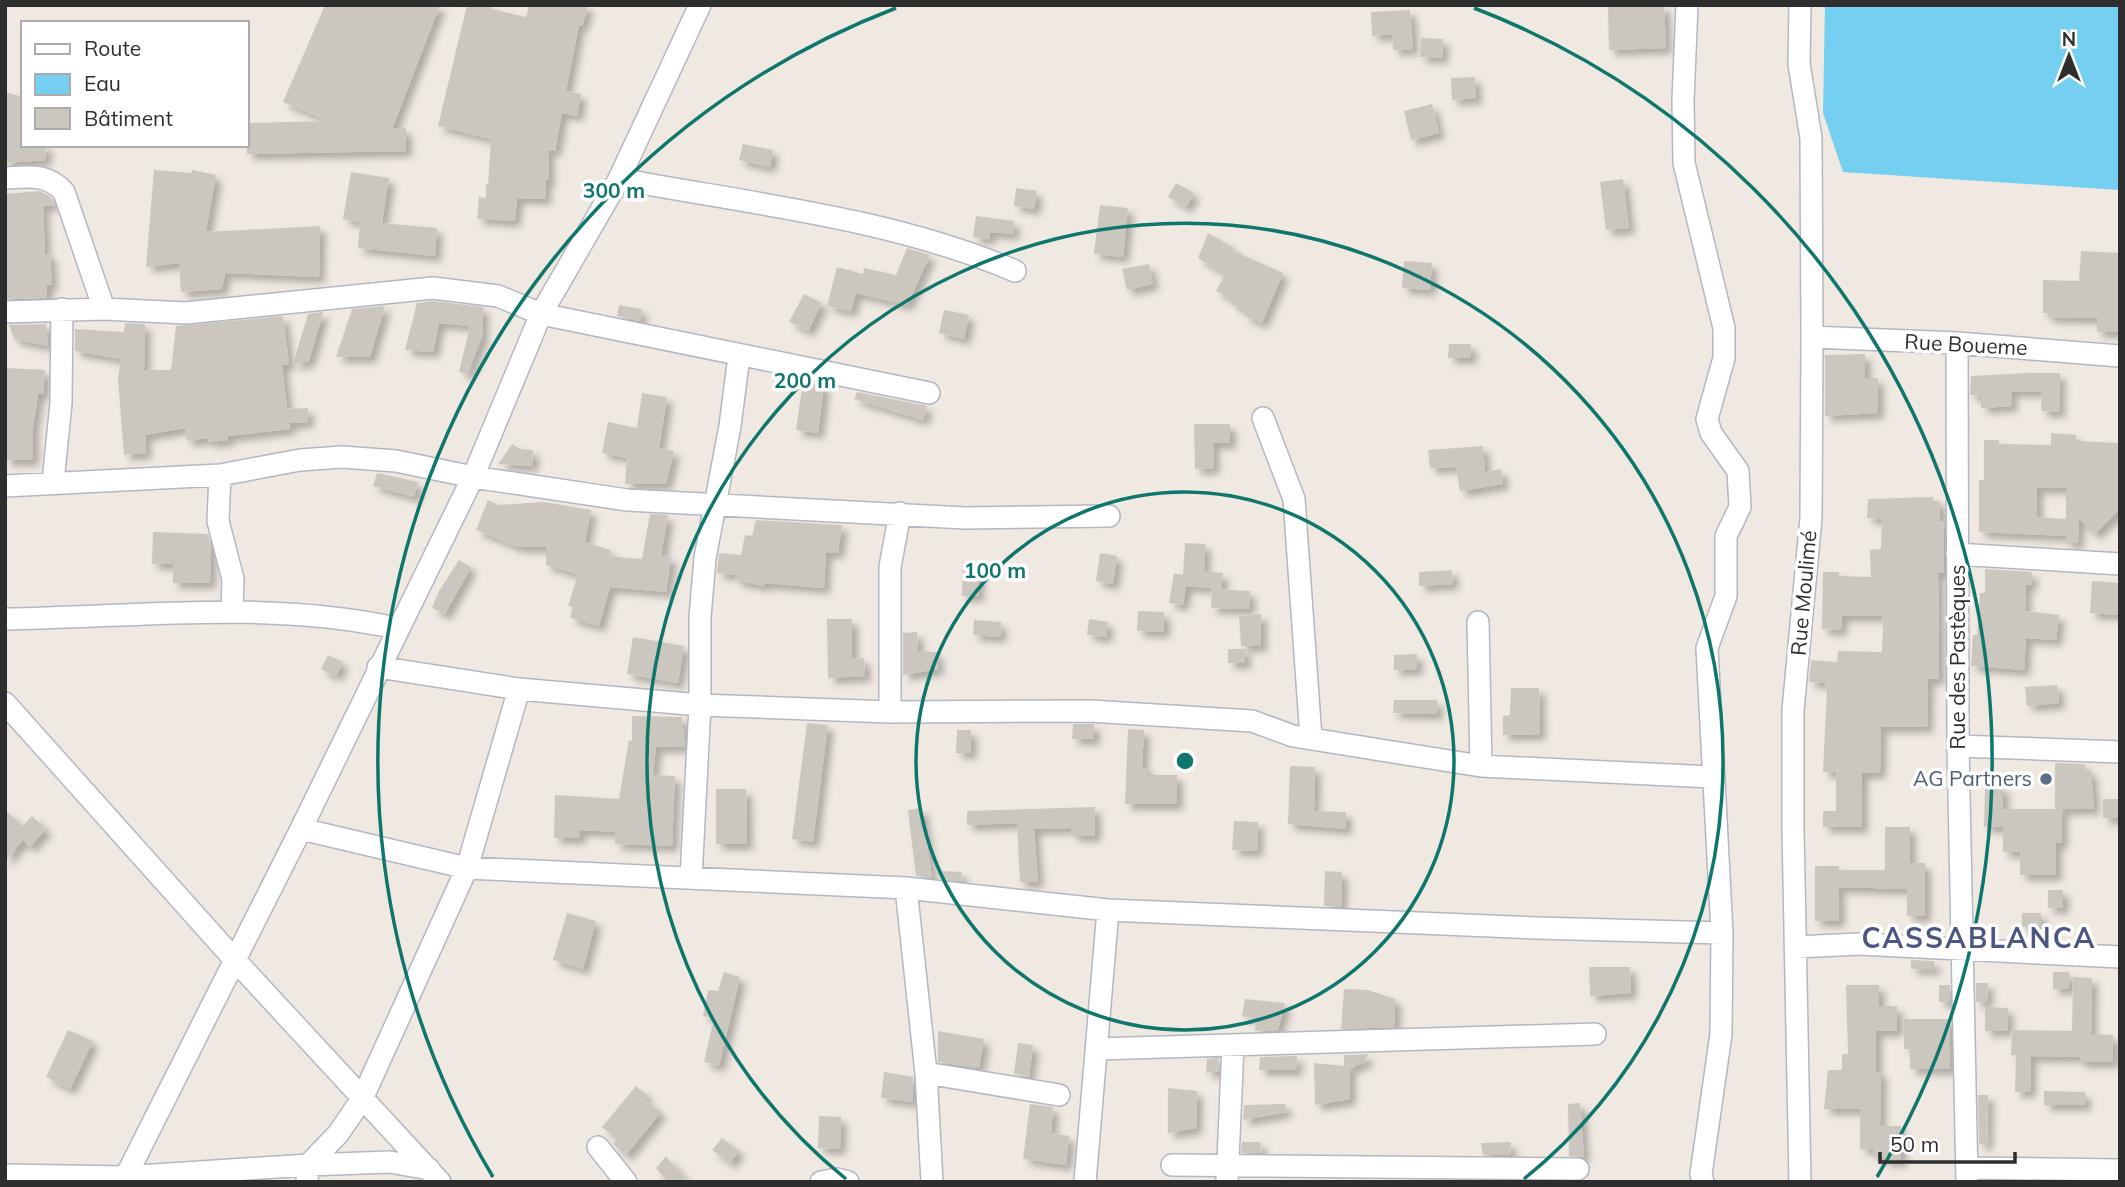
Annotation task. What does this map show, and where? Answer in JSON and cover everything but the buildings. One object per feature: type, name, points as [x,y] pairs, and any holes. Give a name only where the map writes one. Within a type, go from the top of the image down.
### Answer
[{"type":"street","points":[[124,1179],[301,829],[396,628],[473,477],[541,314],[619,179],[700,5]]},
{"type":"street","points":[[1688,5],[1683,101],[1685,163],[1724,328],[1724,358],[1707,419],[1711,433],[1738,471],[1741,507],[1726,536],[1726,596],[1707,648],[1722,933],[1720,1034],[1703,1182]]},
{"type":"street","name":"Rue Moulimé","points":[[1800,5],[1799,64],[1811,138],[1812,337],[1811,518],[1793,710],[1800,1182]]},
{"type":"street","points":[[5,178],[39,176],[54,181],[64,191],[104,309]]},
{"type":"street","points":[[619,179],[894,230],[962,248],[1015,271]]},
{"type":"street","points":[[5,312],[104,309],[186,313],[433,288],[498,296],[541,314],[929,393]]},
{"type":"street","points":[[53,482],[61,403],[62,309]]},
{"type":"street","name":"Rue Boueme","points":[[1812,337],[1957,343],[2120,356]]},
{"type":"street","name":"Rue des Pastèques","points":[[1957,343],[1958,746],[1967,1175]]},
{"type":"street","points":[[691,878],[700,705],[700,617],[705,558],[717,507],[738,356]]},
{"type":"street","points":[[1263,418],[1294,499],[1311,738]]},
{"type":"street","points":[[5,486],[220,475],[300,460],[342,457],[396,461],[473,477],[627,500],[717,507],[1043,519],[1109,516]]},
{"type":"street","points":[[220,475],[218,521],[233,579],[232,611]]},
{"type":"street","points":[[890,712],[890,567],[900,513]]},
{"type":"street","points":[[1957,554],[2120,565]]},
{"type":"street","points":[[5,619],[232,611],[352,619],[396,628]]},
{"type":"street","points":[[1478,622],[1481,766]]},
{"type":"street","points":[[378,667],[519,689],[700,705],[890,712],[1090,711],[1252,721],[1293,736],[1481,766],[1712,778]]},
{"type":"street","points":[[308,1173],[362,1098],[467,868],[519,689]]},
{"type":"street","points":[[5,704],[234,959],[435,1176]]},
{"type":"street","points":[[1958,746],[2120,752]]},
{"type":"street","points":[[301,829],[467,868],[906,888],[1108,910],[1722,933]]},
{"type":"street","points":[[906,888],[926,1073],[932,1182]]},
{"type":"street","points":[[1085,1182],[1108,910]]},
{"type":"street","points":[[1796,947],[1859,944],[2120,957]]},
{"type":"street","points":[[1097,1049],[1595,1034]]},
{"type":"street","points":[[1228,1173],[1233,1045]]},
{"type":"street","points":[[926,1073],[1059,1095]]},
{"type":"street","points":[[598,1147],[626,1182]]},
{"type":"street","points":[[5,1174],[124,1179],[308,1173],[390,1162],[435,1176]]},
{"type":"street","points":[[1172,1165],[1228,1173],[1578,1169]]},
{"type":"street","points":[[1967,1175],[2120,1170]]},
{"type":"street","points":[[821,1182],[837,1179],[848,1182]]},
{"type":"water","points":[[1825,5],[2120,5],[2120,190],[1843,172],[1823,113]]},
{"type":"place","name":"AG Partners","points":[[2046,779]]},
{"type":"district","name":"CASSABLANCA","points":[[1979,938]]}]
